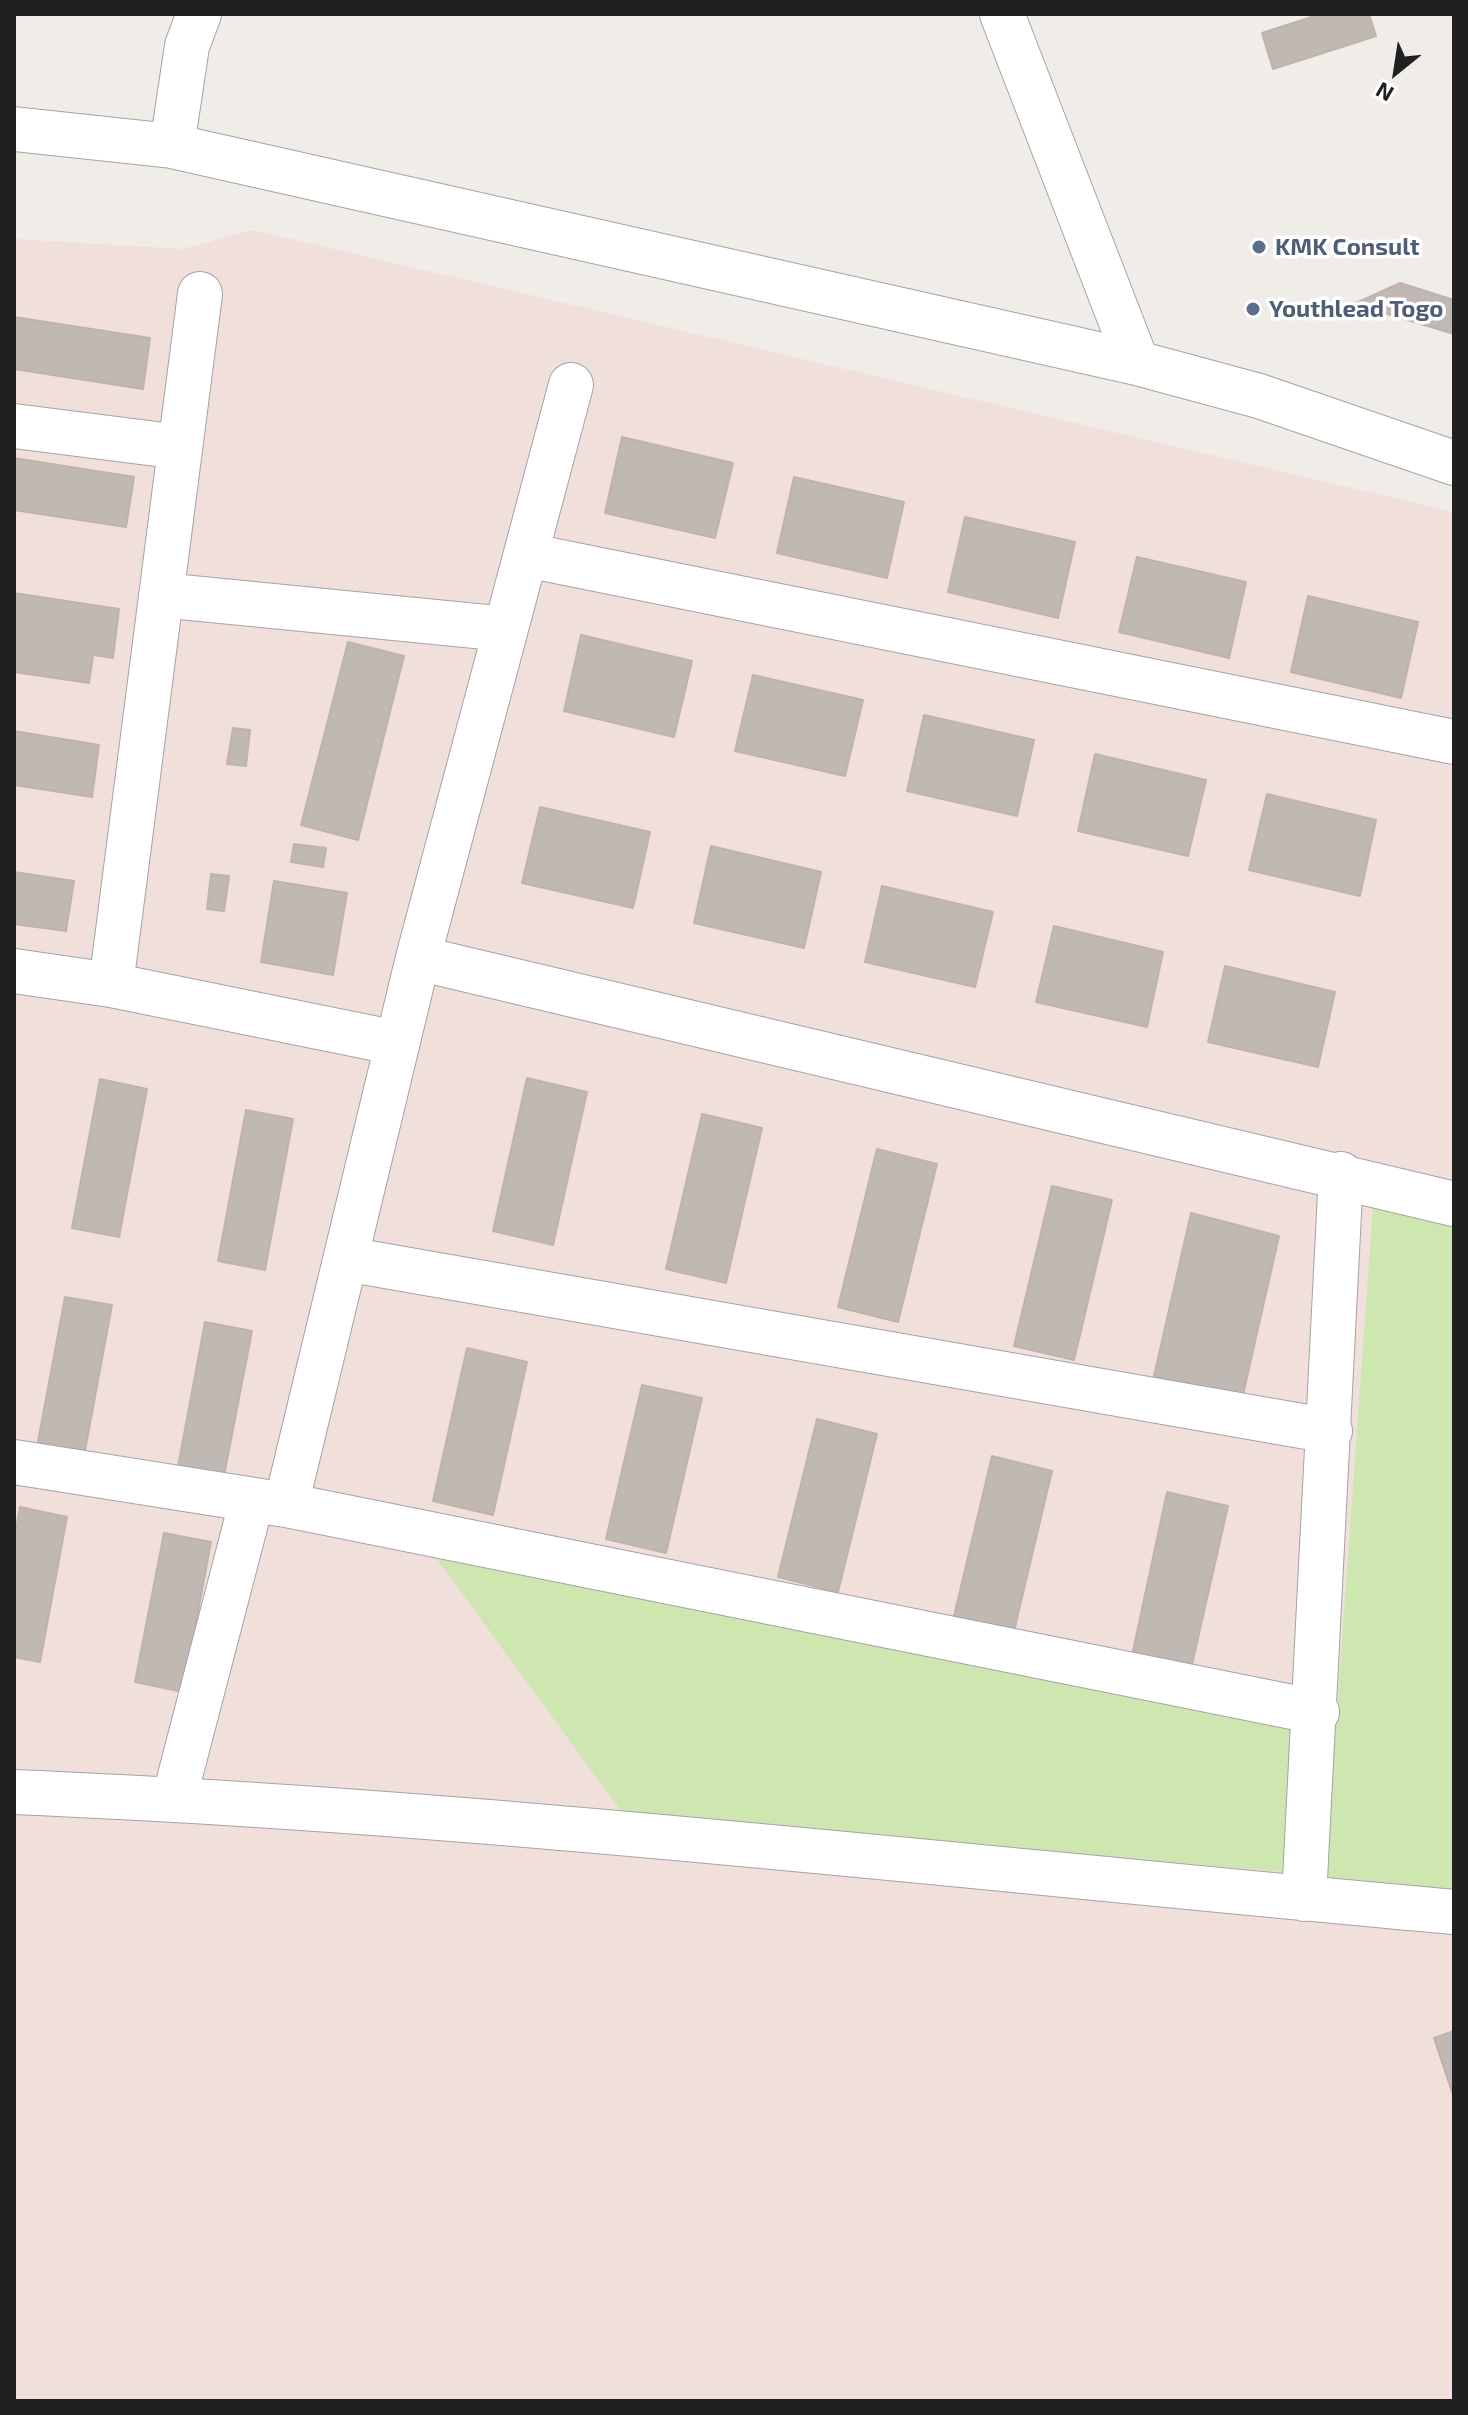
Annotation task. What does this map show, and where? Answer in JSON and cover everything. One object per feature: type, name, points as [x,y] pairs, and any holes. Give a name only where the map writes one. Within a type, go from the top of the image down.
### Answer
[{"type":"street","points":[[172,146],[187,46],[199,14]]},
{"type":"street","points":[[1002,14],[1137,363]]},
{"type":"street","points":[[14,129],[172,146],[1137,363],[1259,396],[1454,463]]},
{"type":"street","points":[[111,985],[200,294]]},
{"type":"street","points":[[174,1799],[346,1259],[418,958],[571,385]]},
{"type":"street","points":[[14,426],[180,447]]},
{"type":"street","points":[[526,555],[1454,742]]},
{"type":"street","points":[[161,595],[506,629]]},
{"type":"street","points":[[418,958],[1341,1174],[1454,1204]]},
{"type":"street","points":[[14,971],[111,985],[397,1043]]},
{"type":"street","points":[[1304,1899],[1317,1712],[1341,1174]]},
{"type":"street","points":[[346,1259],[1330,1431]]},
{"type":"street","points":[[14,1462],[269,1502],[1317,1712]]},
{"type":"street","points":[[14,1792],[174,1799],[568,1830],[1454,1912]]},
{"type":"shaded area","points":[[253,230],[1454,512],[1454,2401],[14,2401],[14,239],[182,249]]},
{"type":"green space","points":[[1373,1207],[1454,1227],[1454,1895],[1325,1877]]},
{"type":"green space","points":[[437,1559],[596,1583],[1293,1727],[1285,1872],[623,1814]]},
{"type":"building","points":[[1321,14],[1369,14],[1376,36],[1273,69],[1262,33]]},
{"type":"building","points":[[1400,283],[1454,300],[1454,334],[1354,304]]},
{"type":"building","points":[[14,317],[150,338],[143,389],[14,369]]},
{"type":"building","points":[[622,437],[733,463],[715,538],[605,513]]},
{"type":"building","points":[[14,458],[134,477],[126,527],[14,510]]},
{"type":"building","points":[[794,477],[904,502],[887,578],[777,553]]},
{"type":"building","points":[[965,517],[1075,542],[1058,618],[948,592]]},
{"type":"building","points":[[1137,557],[1246,582],[1229,658],[1119,632]]},
{"type":"building","points":[[14,593],[119,609],[113,658],[93,655],[89,683],[14,672]]},
{"type":"building","points":[[1308,596],[1418,622],[1401,698],[1291,672]]},
{"type":"building","points":[[581,635],[692,661],[674,737],[564,711]]},
{"type":"building","points":[[348,642],[404,656],[358,840],[301,825]]},
{"type":"building","points":[[753,675],[863,700],[845,776],[735,751]]},
{"type":"building","points":[[924,715],[1034,740],[1017,816],[907,791]]},
{"type":"building","points":[[233,728],[250,730],[246,766],[227,764]]},
{"type":"building","points":[[14,731],[99,745],[92,797],[14,785]]},
{"type":"building","points":[[1095,754],[1206,780],[1188,856],[1078,831]]},
{"type":"building","points":[[1267,794],[1376,820],[1360,896],[1249,870]]},
{"type":"building","points":[[540,807],[650,832],[633,908],[522,883]]},
{"type":"building","points":[[294,844],[326,848],[323,867],[291,862]]},
{"type":"building","points":[[711,846],[821,872],[804,948],[694,923]]},
{"type":"building","points":[[14,872],[74,881],[66,931],[14,924]]},
{"type":"building","points":[[211,874],[229,876],[224,911],[207,909]]},
{"type":"building","points":[[274,881],[347,893],[333,975],[261,962]]},
{"type":"building","points":[[882,886],[993,912],[975,987],[865,962]]},
{"type":"building","points":[[1054,926],[1163,952],[1147,1027],[1036,1002]]},
{"type":"building","points":[[1225,966],[1335,992],[1318,1067],[1208,1042]]},
{"type":"building","points":[[527,1078],[587,1092],[553,1245],[493,1231]]},
{"type":"building","points":[[100,1079],[147,1089],[119,1237],[72,1228]]},
{"type":"building","points":[[246,1110],[293,1119],[265,1270],[218,1261]]},
{"type":"building","points":[[702,1114],[762,1128],[726,1283],[666,1269]]},
{"type":"building","points":[[877,1149],[937,1164],[898,1322],[838,1307]]},
{"type":"building","points":[[1052,1186],[1112,1200],[1074,1360],[1014,1346]]},
{"type":"building","points":[[1191,1213],[1279,1236],[1242,1399],[1154,1376]]},
{"type":"building","points":[[65,1297],[112,1305],[84,1456],[37,1447]]},
{"type":"building","points":[[205,1322],[252,1331],[223,1481],[177,1472]]},
{"type":"building","points":[[467,1348],[527,1362],[493,1515],[433,1501]]},
{"type":"building","points":[[642,1385],[702,1398],[666,1553],[606,1539]]},
{"type":"building","points":[[817,1419],[877,1434],[838,1592],[778,1577]]},
{"type":"building","points":[[992,1456],[1052,1471],[1014,1631],[954,1616]]},
{"type":"building","points":[[1167,1492],[1228,1506],[1191,1669],[1132,1656]]},
{"type":"building","points":[[20,1507],[67,1517],[40,1662],[14,1657],[14,1540]]},
{"type":"building","points":[[164,1533],[211,1542],[183,1692],[135,1682]]},
{"type":"building","points":[[1454,2031],[1454,2098],[1434,2038]]},
{"type":"place","name":"KMK Consult","points":[[1259,247]]},
{"type":"place","name":"Youthlead Togo","points":[[1253,309]]}]
